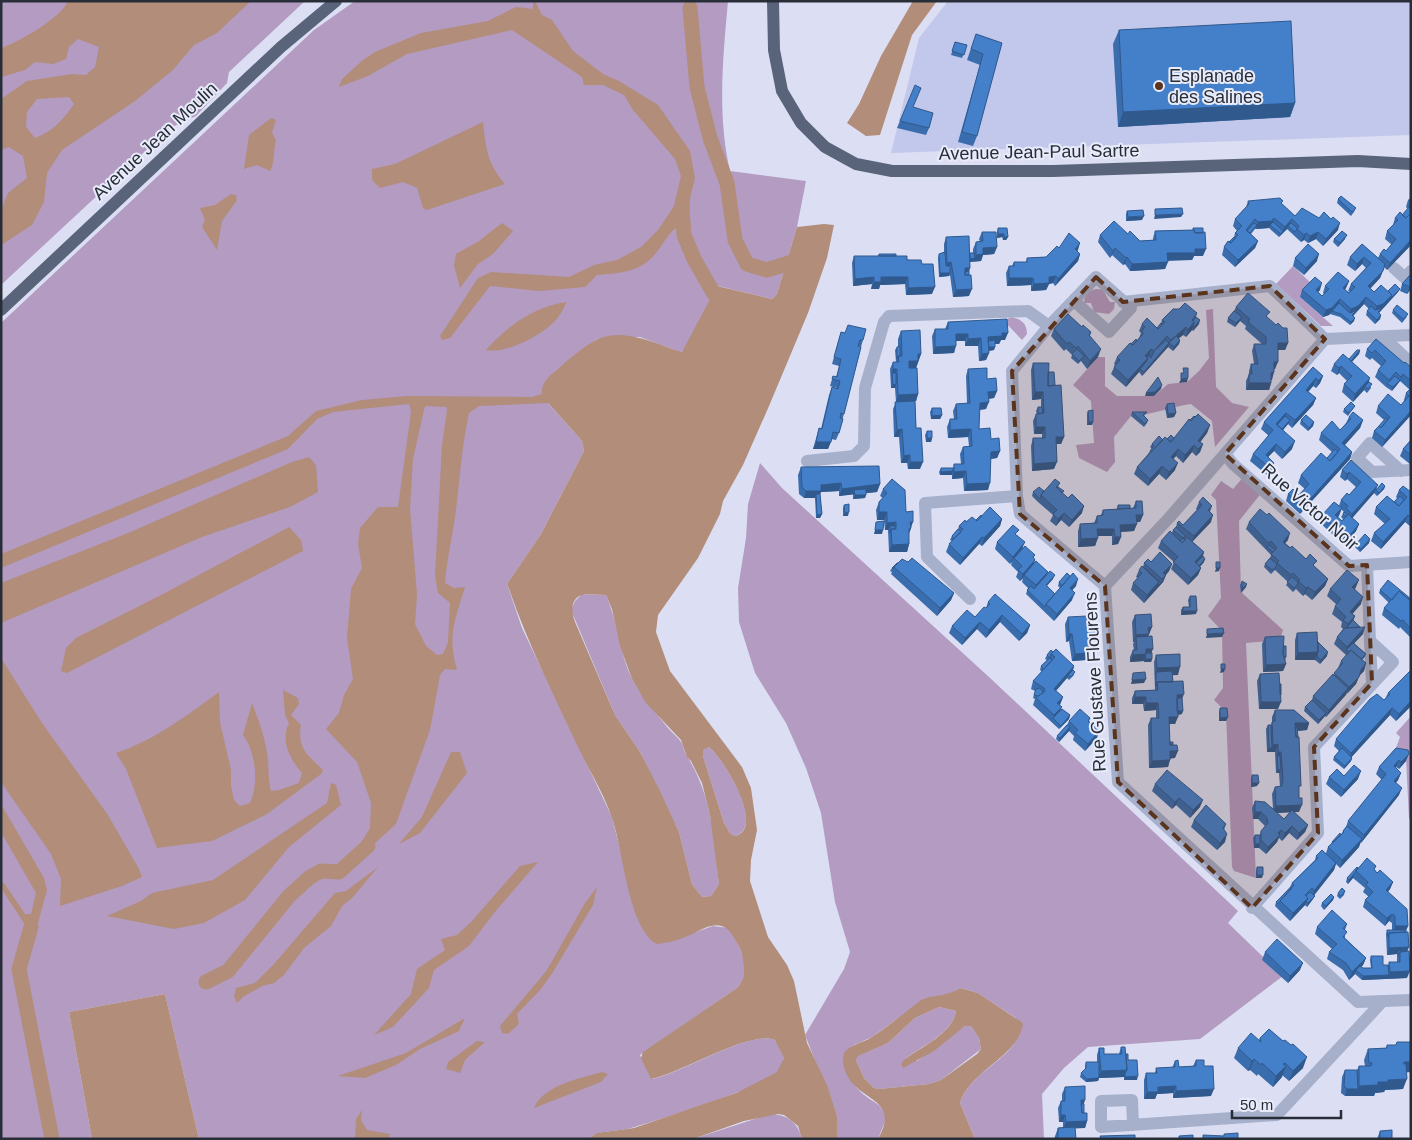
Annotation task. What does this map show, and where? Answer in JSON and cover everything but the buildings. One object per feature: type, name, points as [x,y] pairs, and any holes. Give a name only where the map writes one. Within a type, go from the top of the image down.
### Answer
[{"type":"main road","name":"Avenue Jean Moulin","points":[[1,310],[281,47],[336,1]]},
{"type":"main road","name":"Avenue Jean-Paul Sartre","points":[[774,4],[774,50],[782,90],[801,123],[825,146],[856,164],[892,171],[1053,171],[1358,161],[1411,164]]},
{"type":"street","points":[[1394,268],[1405,278],[1411,271]]},
{"type":"street","points":[[1074,300],[1109,332],[1131,308],[1096,277],[1049,326],[1012,371],[1017,496],[1020,514],[1105,586]]},
{"type":"street","points":[[1123,302],[1270,286],[1325,339],[1411,335]]},
{"type":"street","points":[[807,460],[854,456],[864,446],[865,388],[884,322],[888,316],[1028,311],[1049,326]]},
{"type":"street","points":[[1383,337],[1411,362]]},
{"type":"street","name":"Rue Gustave Flourens","points":[[1325,339],[1225,454],[1105,586],[1118,782],[1252,908],[1358,1002],[1411,1000]]},
{"type":"street","name":"Rue Victor Noir","points":[[1225,454],[1233,464],[1349,566],[1411,562]]},
{"type":"street","points":[[970,599],[927,557],[925,503],[1017,496]]},
{"type":"street","points":[[1367,565],[1372,683]]},
{"type":"street","points":[[1252,908],[1318,833],[1314,747],[1393,662],[1370,641]]},
{"type":"street","points":[[1133,1125],[1277,1115],[1382,1002]]},
{"type":"highlighted area","points":[[1096,277],[1123,302],[1270,286],[1325,339],[1225,454],[1349,566],[1367,565],[1372,683],[1314,747],[1318,833],[1252,908],[1118,782],[1105,586],[1020,514],[1012,371]]},
{"type":"shaded area","points":[[1,1],[305,1],[229,72],[227,83],[196,116],[170,128],[1,285]]},
{"type":"shaded area","points":[[68,1],[251,1],[217,33],[194,45],[173,70],[135,101],[62,150],[47,173],[44,202],[32,225],[1,245],[1,210],[8,193],[27,178],[23,156],[9,147],[1,150],[1,99],[27,81],[72,74],[86,75],[95,67],[99,47],[78,39],[69,47],[66,59],[53,64],[35,62],[25,70],[1,77],[1,48],[39,29],[64,8]],"holes":[[[69,97],[74,104],[57,124],[35,138],[26,127],[27,112],[37,99]]]},
{"type":"shaded area","points":[[355,1],[728,1],[722,107],[730,171],[806,181],[797,227],[777,294],[772,299],[718,286],[684,351],[680,352],[640,337],[596,340],[554,372],[546,401],[582,441],[584,451],[541,534],[507,584],[522,628],[612,817],[632,897],[696,932],[713,926],[729,928],[743,958],[745,965],[744,973],[742,981],[737,988],[640,1055],[652,1079],[749,1041],[775,1040],[783,1054],[784,1061],[781,1068],[773,1075],[737,1092],[629,1129],[604,1132],[587,1139],[199,1139],[165,994],[69,1012],[92,1139],[1,1139],[1,323],[314,30]]},
{"type":"shaded area","points":[[533,1],[535,1],[542,15],[552,20],[573,51],[603,74],[619,81],[658,105],[690,151],[695,178],[690,198],[688,235],[679,226],[670,233],[653,257],[639,267],[624,272],[597,275],[585,287],[539,291],[490,286],[450,338],[442,340],[440,336],[478,278],[491,272],[569,277],[594,265],[617,260],[641,247],[658,230],[674,206],[681,176],[675,159],[633,110],[624,95],[603,85],[584,85],[582,77],[512,30],[407,54],[368,76],[339,87],[342,79],[375,52],[421,33],[488,21],[516,7],[533,9]]},
{"type":"shaded area","points":[[913,1],[937,1],[912,35],[880,135],[866,136],[847,123],[859,104],[881,56]]},
{"type":"shaded area","name":"Esplanade des Salines","points":[[948,1],[1411,1],[1411,135],[891,153],[919,38]]},
{"type":"shaded area","points":[[271,118],[276,120],[272,132],[276,141],[273,164],[270,171],[257,165],[244,169],[249,135]]},
{"type":"shaded area","points":[[483,122],[488,155],[494,169],[505,184],[427,210],[423,208],[417,188],[403,182],[380,188],[372,180],[372,169],[395,164]]},
{"type":"shaded area","points":[[231,194],[236,195],[237,200],[222,221],[217,250],[202,227],[205,220],[200,208],[215,205]]},
{"type":"shaded area","points":[[502,223],[513,231],[493,254],[478,264],[460,288],[454,265],[456,254],[479,241]]},
{"type":"shaded area","points":[[824,224],[834,225],[827,258],[808,313],[743,465],[723,501],[720,514],[698,558],[658,615],[656,632],[670,671],[742,767],[751,788],[757,830],[751,860],[750,881],[768,937],[787,965],[794,981],[807,1043],[827,1085],[837,1116],[837,1139],[802,1139],[798,1126],[784,1115],[778,1114],[744,1121],[693,1139],[587,1139],[597,1133],[634,1128],[736,1093],[777,1072],[784,1058],[775,1040],[749,1041],[651,1079],[641,1058],[643,1052],[737,988],[743,977],[744,964],[738,944],[728,930],[722,926],[709,926],[677,940],[657,944],[647,936],[639,922],[633,905],[609,809],[542,670],[524,630],[507,584],[541,534],[584,451],[582,441],[548,403],[479,406],[469,413],[445,583],[454,588],[465,587],[455,619],[452,637],[457,670],[445,669],[440,675],[430,730],[396,824],[351,865],[359,846],[370,828],[371,803],[357,762],[326,729],[339,713],[344,695],[353,679],[347,638],[351,589],[362,568],[358,544],[360,528],[378,507],[398,507],[411,412],[409,404],[333,412],[317,419],[288,449],[1,568],[1,554],[288,436],[316,411],[362,400],[407,396],[532,397],[542,394],[543,386],[547,379],[583,348],[612,335],[637,338],[682,352],[717,286],[772,299],[777,294],[797,227]],"holes":[[[425,406],[446,407],[447,410],[442,445],[435,576],[438,593],[450,603],[448,642],[443,654],[437,655],[426,646],[415,624],[417,594],[410,509],[413,459]],[[585,594],[606,595],[612,609],[620,646],[632,679],[646,703],[681,740],[687,757],[702,783],[710,815],[719,884],[711,896],[702,897],[692,884],[679,832],[640,752],[615,715],[575,622],[572,609],[574,601]],[[709,747],[716,754],[732,778],[739,793],[746,820],[743,830],[735,836],[730,833],[724,823],[703,756],[703,750]]]},
{"type":"shaded area","points":[[1293,266],[1312,284],[1300,297],[1333,326],[1321,326],[1276,284]]},
{"type":"shaded area","points":[[1098,289],[1103,290],[1110,302],[1115,302],[1114,309],[1109,314],[1094,312],[1091,303],[1084,303],[1088,293]]},
{"type":"shaded area","points":[[567,302],[556,320],[532,338],[513,347],[494,351],[486,350],[522,318],[555,304]]},
{"type":"shaded area","points":[[1213,309],[1216,387],[1232,403],[1249,407],[1215,447],[1212,421],[1191,404],[1131,416],[1114,437],[1115,462],[1107,472],[1079,458],[1076,445],[1094,443],[1091,401],[1073,385],[1098,357],[1105,357],[1105,386],[1117,396],[1154,396],[1168,384],[1187,382],[1209,358],[1206,310]]},
{"type":"shaded area","points":[[1011,317],[1025,324],[1027,334],[1022,340],[1004,321]]},
{"type":"shaded area","points":[[309,457],[316,465],[318,492],[290,507],[202,537],[1,623],[1,583],[128,533],[292,462]]},
{"type":"shaded area","points":[[760,463],[782,488],[989,677],[1238,911],[1228,923],[1283,976],[1200,1039],[1088,1047],[1064,1068],[1042,1094],[1044,1139],[975,1139],[960,1103],[972,1083],[1013,1045],[1018,1030],[1016,1018],[978,993],[960,988],[948,995],[935,997],[912,1008],[872,1037],[854,1045],[843,1056],[853,1084],[864,1095],[880,1106],[886,1119],[878,1139],[836,1139],[837,1116],[805,1035],[844,969],[850,952],[835,902],[821,813],[806,768],[786,723],[755,673],[739,622],[738,588],[746,538],[748,504]]},
{"type":"shaded area","points":[[1245,475],[1263,491],[1239,521],[1241,592],[1283,630],[1280,640],[1246,643],[1256,878],[1234,871],[1232,867],[1226,712],[1214,700],[1223,688],[1222,631],[1208,616],[1221,598],[1216,500],[1211,495],[1221,481],[1233,489]]},
{"type":"shaded area","points":[[289,527],[301,540],[303,551],[67,673],[61,671],[66,648],[76,638]]},
{"type":"shaded area","points":[[582,594],[606,595],[632,679],[649,704],[680,740],[702,787],[710,817],[719,884],[711,896],[702,897],[692,884],[679,832],[640,752],[615,715],[571,610],[575,601]]},
{"type":"shaded area","points":[[1,658],[42,723],[108,815],[142,877],[122,886],[60,906],[61,879],[51,854],[1,782]]},
{"type":"shaded area","points":[[283,690],[298,698],[299,704],[291,715],[301,725],[300,740],[304,751],[323,770],[321,774],[267,814],[212,841],[157,848],[126,769],[116,753],[157,734],[219,692],[220,722],[231,770],[231,786],[234,800],[240,806],[250,803],[255,787],[255,768],[251,750],[243,735],[252,703],[266,745],[271,791],[299,783],[302,773],[290,756],[286,743],[286,730],[289,723],[285,715]]},
{"type":"shaded area","points":[[1411,716],[1411,819],[1409,819],[1406,758],[1393,756],[1400,737],[1396,733]]},
{"type":"shaded area","points":[[709,747],[732,778],[744,807],[746,820],[743,830],[735,836],[730,833],[724,823],[703,756],[702,750]]},
{"type":"shaded area","points":[[451,752],[460,752],[467,773],[420,833],[399,844],[422,817]]},
{"type":"shaded area","points":[[331,783],[336,785],[341,805],[289,847],[245,900],[204,923],[174,929],[107,916],[141,901],[152,893],[213,880],[327,803]]},
{"type":"shaded area","points":[[1,804],[44,878],[47,890],[27,963],[25,935],[27,928],[3,891],[1,891],[1,883],[4,883],[25,914],[31,914],[36,893],[1,832]]},
{"type":"shaded area","points":[[538,862],[494,913],[469,946],[434,970],[429,988],[393,1027],[374,1035],[411,994],[417,969],[445,950],[441,939],[457,935],[471,922],[520,866]]},
{"type":"shaded area","points":[[378,867],[352,898],[342,906],[331,926],[304,948],[284,975],[274,983],[262,986],[243,997],[237,1003],[234,996],[236,988],[255,983],[274,964],[335,893],[346,891]]},
{"type":"shaded area","points":[[597,887],[593,905],[553,972],[541,989],[517,1014],[519,1024],[508,1034],[502,1033],[500,1026],[547,970],[585,903]]},
{"type":"shaded area","points":[[960,988],[978,993],[1023,1023],[1020,1035],[1013,1045],[974,1081],[965,1091],[960,1103],[975,1139],[878,1139],[884,1124],[884,1113],[879,1105],[853,1083],[846,1073],[843,1058],[846,1050],[877,1034],[921,1000]],"holes":[[[939,1007],[956,1011],[954,1019],[943,1033],[905,1059],[901,1064],[903,1068],[934,1051],[965,1026],[971,1026],[979,1038],[981,1049],[977,1054],[941,1080],[929,1084],[879,1089],[874,1088],[864,1078],[856,1060],[858,1056],[888,1043],[915,1018]]]},
{"type":"shaded area","points":[[165,994],[199,1139],[92,1139],[69,1012]]},
{"type":"shaded area","points":[[939,1007],[956,1011],[954,1019],[943,1032],[905,1059],[917,1061],[965,1026],[971,1026],[979,1038],[981,1049],[941,1080],[929,1084],[874,1088],[864,1078],[856,1060],[857,1056],[888,1043],[915,1018]]},
{"type":"shaded area","points":[[465,1018],[459,1031],[420,1049],[396,1065],[365,1078],[338,1076],[406,1053]]},
{"type":"shaded area","points":[[477,1041],[485,1042],[465,1060],[460,1073],[446,1069],[448,1062]]},
{"type":"shaded area","points":[[602,1072],[608,1074],[601,1082],[534,1108],[546,1093],[554,1088],[573,1080]]},
{"type":"shaded area","points":[[362,1110],[361,1120],[367,1130],[390,1134],[388,1139],[355,1139],[356,1119]]},
{"type":"shaded area","points":[[770,1114],[776,1114],[791,1120],[798,1128],[802,1139],[693,1139]]},
{"type":"waterway","points":[[690,8],[697,87],[710,138],[727,183],[735,240],[747,264],[767,270],[792,262],[802,263]]},
{"type":"waterway","points":[[682,210],[684,235],[694,259],[714,294],[732,304]]},
{"type":"waterway","points":[[206,982],[228,971],[289,896],[310,877],[321,871],[339,872],[368,846]]},
{"type":"waterway","points":[[31,927],[19,969],[52,1139]]},
{"type":"place","name":"Esplanade des Salines","points":[[1159,86]]}]
